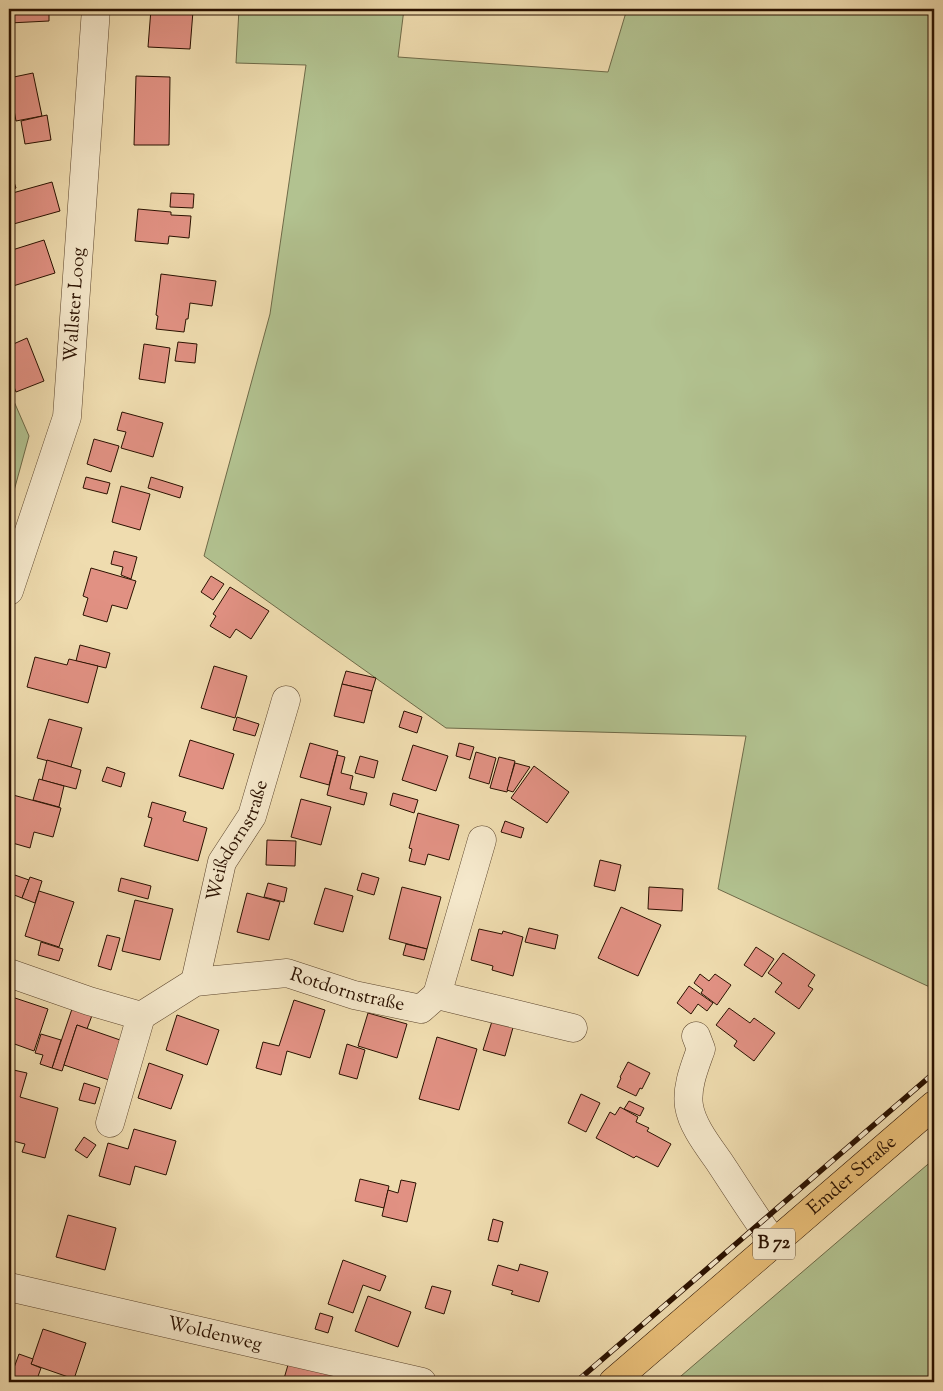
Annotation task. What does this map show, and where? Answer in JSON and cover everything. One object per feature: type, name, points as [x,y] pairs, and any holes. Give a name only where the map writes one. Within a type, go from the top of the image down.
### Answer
[{"type":"main road","name":"Emder Straße","points":[[613,1382],[934,1105]]},
{"type":"street","name":"Wallster Loog","points":[[10,585],[67,417],[96,9]]},
{"type":"street","name":"Weißdornstraße","points":[[194,982],[222,862],[252,816],[286,700]]},
{"type":"street","points":[[482,840],[437,994],[574,1028]]},
{"type":"street","points":[[9,973],[89,1001],[141,1016],[110,1123]]},
{"type":"street","name":"Rotdornstraße","points":[[141,1016],[194,982],[287,973],[354,994],[421,1009],[437,994]]},
{"type":"street","points":[[696,1036],[701,1049],[689,1091],[689,1106],[697,1128],[774,1244]]},
{"type":"street","name":"Woldenweg","points":[[9,1287],[422,1382]]},
{"type":"green space","points":[[239,9],[404,9],[398,57],[608,72],[627,9],[934,9],[934,989],[718,889],[746,736],[446,728],[204,556],[270,314],[306,65],[236,63]]},
{"type":"green space","points":[[9,390],[29,436],[9,509]]},
{"type":"green space","points":[[934,1159],[934,1382],[674,1382]]},
{"type":"building","points":[[9,9],[49,9],[49,21],[9,23]]},
{"type":"building","points":[[151,9],[223,9],[223,13],[193,11],[190,49],[148,47]]},
{"type":"building","points":[[33,73],[42,116],[16,121],[14,110],[9,111],[9,78]]},
{"type":"building","points":[[136,76],[170,77],[169,145],[134,145]]},
{"type":"building","points":[[47,115],[51,140],[25,144],[21,121]]},
{"type":"building","points":[[11,173],[16,188],[9,191],[9,174]]},
{"type":"building","points":[[52,182],[60,211],[10,225],[9,194]]},
{"type":"building","points":[[171,193],[194,194],[193,208],[170,207]]},
{"type":"building","points":[[138,209],[171,212],[171,215],[191,216],[189,238],[169,236],[168,244],[135,241]]},
{"type":"building","points":[[44,240],[55,273],[13,286],[9,274],[9,251]]},
{"type":"building","points":[[161,274],[216,281],[212,306],[190,303],[184,332],[156,329]]},
{"type":"building","points":[[27,338],[44,381],[16,392],[9,374],[9,346]]},
{"type":"building","points":[[178,342],[197,344],[195,363],[175,361]]},
{"type":"building","points":[[144,344],[170,348],[165,383],[139,379]]},
{"type":"building","points":[[122,412],[163,423],[153,457],[121,448],[126,432],[117,430]]},
{"type":"building","points":[[94,439],[119,446],[111,472],[87,464]]},
{"type":"building","points":[[86,477],[110,483],[107,494],[83,488]]},
{"type":"building","points":[[151,477],[183,487],[180,498],[148,488]]},
{"type":"building","points":[[121,486],[150,494],[140,530],[112,522]]},
{"type":"building","points":[[114,551],[137,557],[131,579],[121,575],[123,567],[111,564]]},
{"type":"building","points":[[91,568],[136,581],[127,609],[112,605],[107,622],[83,615],[88,598],[83,596]]},
{"type":"building","points":[[211,576],[224,584],[213,600],[201,592]]},
{"type":"building","points":[[230,587],[269,611],[251,639],[236,629],[230,638],[210,626],[216,616],[213,614]]},
{"type":"building","points":[[80,645],[110,653],[106,668],[76,661]]},
{"type":"building","points":[[35,657],[67,665],[69,659],[98,666],[88,703],[27,687]]},
{"type":"building","points":[[214,666],[247,676],[235,718],[201,708]]},
{"type":"building","points":[[346,671],[376,678],[372,691],[342,684]]},
{"type":"building","points":[[342,684],[372,691],[364,723],[334,716]]},
{"type":"building","points":[[404,711],[422,717],[417,733],[399,727]]},
{"type":"building","points":[[237,717],[259,724],[255,736],[233,730]]},
{"type":"building","points":[[49,719],[82,728],[71,767],[37,758]]},
{"type":"building","points":[[190,740],[234,754],[223,789],[179,776]]},
{"type":"building","points":[[310,743],[338,751],[329,785],[300,777]]},
{"type":"building","points":[[459,743],[474,747],[470,760],[456,756]]},
{"type":"building","points":[[413,745],[448,756],[436,791],[402,780]]},
{"type":"building","points":[[476,752],[496,758],[489,784],[469,778]]},
{"type":"building","points":[[337,755],[345,757],[341,773],[353,776],[350,789],[367,793],[364,805],[327,795]]},
{"type":"building","points":[[360,756],[378,761],[374,778],[355,773]]},
{"type":"building","points":[[499,757],[515,761],[507,792],[490,788]]},
{"type":"building","points":[[47,760],[81,770],[76,789],[42,780]]},
{"type":"building","points":[[515,763],[530,767],[513,792],[507,790]]},
{"type":"building","points":[[534,766],[569,792],[547,823],[511,798]]},
{"type":"building","points":[[107,767],[125,773],[121,787],[102,781]]},
{"type":"building","points":[[39,779],[64,786],[59,807],[33,800]]},
{"type":"building","points":[[393,793],[418,800],[414,813],[390,805]]},
{"type":"building","points":[[13,795],[61,808],[53,837],[34,832],[30,848],[9,842],[9,809]]},
{"type":"building","points":[[301,799],[331,807],[321,845],[291,837]]},
{"type":"building","points":[[152,802],[186,812],[183,821],[207,828],[198,861],[144,846],[152,818],[148,817]]},
{"type":"building","points":[[418,813],[459,825],[449,860],[428,854],[425,865],[409,861],[412,849],[409,848]]},
{"type":"building","points":[[505,821],[524,828],[521,838],[501,832]]},
{"type":"building","points":[[267,840],[296,841],[295,866],[266,865]]},
{"type":"building","points":[[600,860],[621,865],[615,891],[594,886]]},
{"type":"building","points":[[9,873],[29,880],[22,898],[9,893]]},
{"type":"building","points":[[362,873],[379,878],[374,895],[357,890]]},
{"type":"building","points":[[30,877],[42,881],[35,903],[22,898]]},
{"type":"building","points":[[121,878],[151,886],[148,899],[118,891]]},
{"type":"building","points":[[268,883],[287,888],[284,902],[264,897]]},
{"type":"building","points":[[402,887],[441,897],[427,949],[389,939]]},
{"type":"building","points":[[649,887],[683,889],[682,911],[648,909]]},
{"type":"building","points":[[325,888],[353,896],[343,932],[314,924]]},
{"type":"building","points":[[39,891],[74,902],[59,947],[25,936]]},
{"type":"building","points":[[247,893],[280,902],[269,940],[237,932]]},
{"type":"building","points":[[135,900],[173,909],[160,960],[122,951]]},
{"type":"building","points":[[621,907],[661,925],[638,976],[598,958]]},
{"type":"building","points":[[529,928],[558,935],[555,949],[525,942]]},
{"type":"building","points":[[479,929],[502,934],[503,931],[523,937],[513,976],[492,970],[493,966],[471,960]]},
{"type":"building","points":[[107,935],[120,938],[111,970],[98,966]]},
{"type":"building","points":[[41,942],[63,949],[59,961],[38,955]]},
{"type":"building","points":[[406,944],[427,949],[424,960],[403,955]]},
{"type":"building","points":[[756,947],[774,959],[762,977],[744,965]]},
{"type":"building","points":[[783,953],[815,975],[808,986],[813,989],[799,1009],[775,992],[782,983],[768,973]]},
{"type":"building","points":[[700,974],[709,981],[715,974],[731,985],[717,1005],[701,993],[703,990],[694,983]]},
{"type":"building","points":[[689,986],[713,1003],[707,1011],[698,1004],[691,1014],[677,1003]]},
{"type":"building","points":[[9,996],[48,1009],[34,1051],[9,1042]]},
{"type":"building","points":[[294,1000],[325,1010],[310,1058],[287,1051],[281,1075],[256,1068],[263,1042],[279,1046]]},
{"type":"building","points":[[74,1003],[94,1010],[87,1029],[77,1025],[62,1071],[52,1068]]},
{"type":"building","points":[[729,1008],[750,1023],[754,1018],[775,1033],[754,1061],[734,1046],[737,1041],[716,1025]]},
{"type":"building","points":[[368,1013],[407,1024],[397,1058],[358,1046]]},
{"type":"building","points":[[177,1015],[219,1030],[207,1065],[166,1050]]},
{"type":"building","points":[[493,1018],[514,1024],[505,1056],[483,1050]]},
{"type":"building","points":[[77,1025],[123,1041],[109,1080],[64,1065]]},
{"type":"building","points":[[41,1034],[61,1040],[52,1068],[40,1064],[43,1055],[35,1053]]},
{"type":"building","points":[[437,1037],[477,1049],[459,1110],[419,1099]]},
{"type":"building","points":[[347,1044],[365,1050],[357,1079],[339,1074]]},
{"type":"building","points":[[628,1062],[650,1073],[636,1096],[617,1087]]},
{"type":"building","points":[[149,1063],[183,1075],[171,1109],[138,1098]]},
{"type":"building","points":[[9,1069],[27,1073],[20,1097],[58,1108],[45,1158],[22,1152],[25,1144],[9,1140]]},
{"type":"building","points":[[84,1083],[100,1088],[95,1104],[79,1100]]},
{"type":"building","points":[[581,1094],[600,1103],[586,1132],[568,1123]]},
{"type":"building","points":[[629,1101],[644,1108],[640,1116],[624,1109]]},
{"type":"building","points":[[620,1107],[638,1117],[636,1122],[649,1128],[647,1131],[671,1144],[658,1167],[636,1156],[634,1158],[596,1138],[610,1112],[615,1115]]},
{"type":"building","points":[[134,1129],[176,1141],[166,1175],[135,1166],[130,1185],[99,1176],[108,1143],[128,1149]]},
{"type":"building","points":[[84,1137],[96,1145],[87,1158],[75,1150]]},
{"type":"building","points":[[360,1179],[389,1186],[384,1208],[355,1201]]},
{"type":"building","points":[[401,1180],[416,1183],[407,1222],[382,1216],[388,1190],[398,1193]]},
{"type":"building","points":[[68,1215],[116,1228],[105,1270],[56,1257]]},
{"type":"building","points":[[493,1219],[503,1222],[498,1242],[488,1240]]},
{"type":"building","points":[[343,1260],[386,1276],[380,1291],[363,1285],[353,1313],[328,1304]]},
{"type":"building","points":[[520,1264],[548,1272],[539,1302],[511,1294],[513,1291],[492,1285],[498,1265],[518,1271]]},
{"type":"building","points":[[432,1286],[451,1291],[444,1314],[425,1308]]},
{"type":"building","points":[[368,1296],[411,1312],[398,1347],[355,1331]]},
{"type":"building","points":[[320,1313],[333,1317],[328,1333],[315,1329]]},
{"type":"building","points":[[43,1329],[86,1343],[74,1379],[31,1364]]},
{"type":"building","points":[[19,1354],[33,1359],[31,1364],[41,1368],[36,1382],[11,1376]]},
{"type":"building","points":[[290,1358],[365,1382],[283,1382]]},
{"type":"railway","points":[[576,1382],[934,1073]]}]
